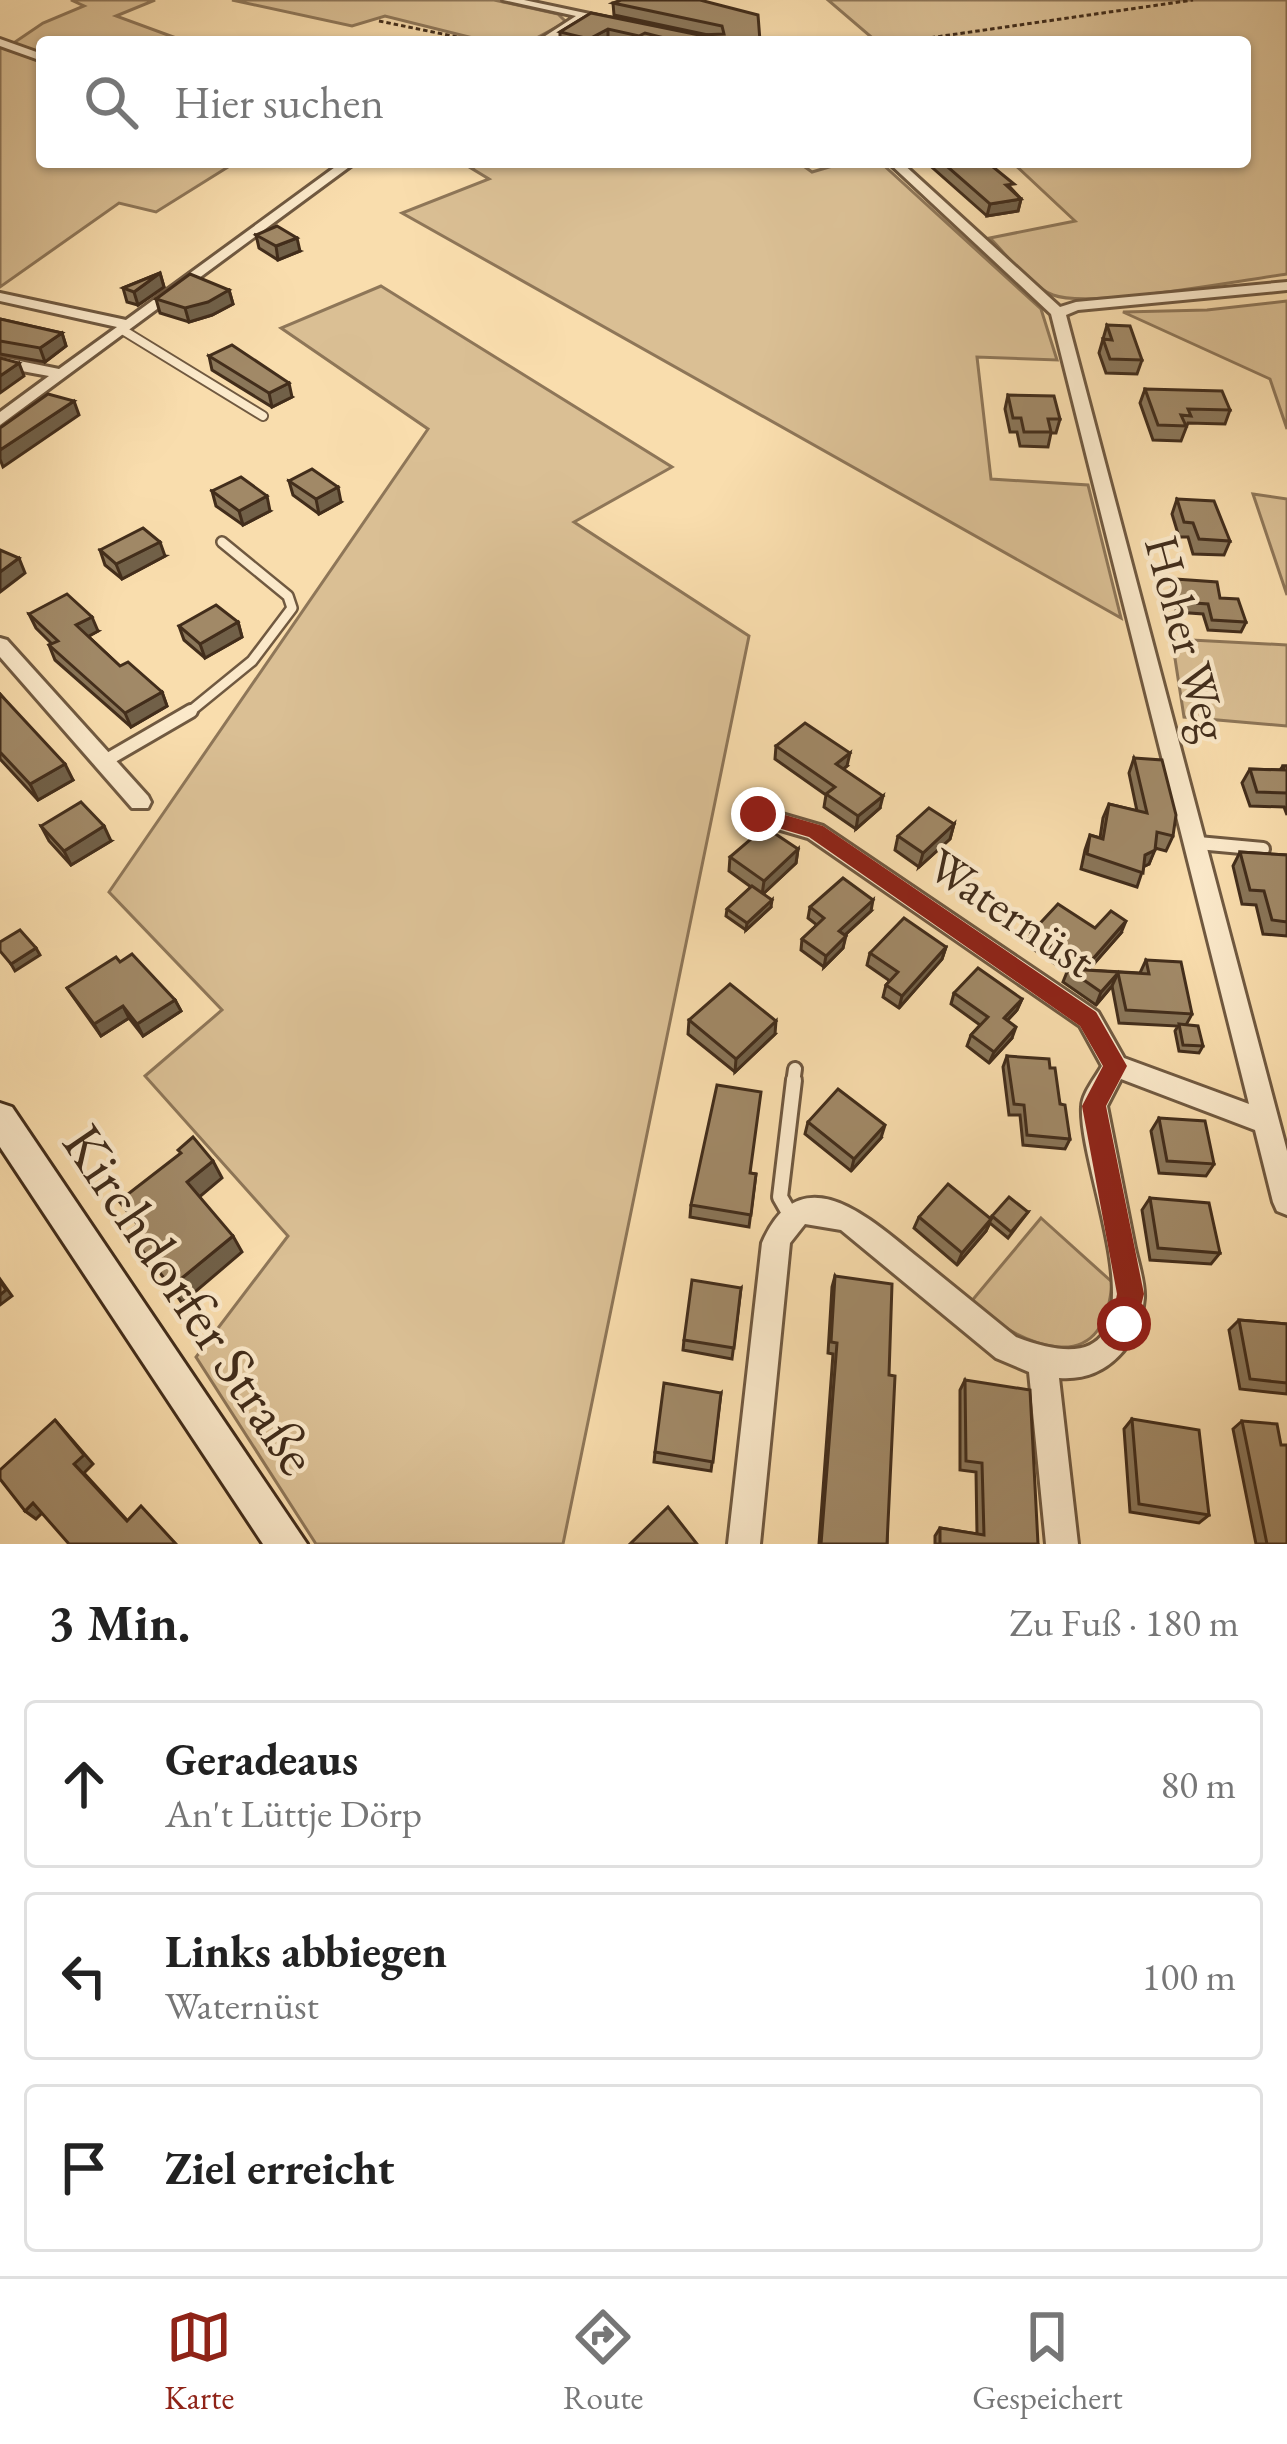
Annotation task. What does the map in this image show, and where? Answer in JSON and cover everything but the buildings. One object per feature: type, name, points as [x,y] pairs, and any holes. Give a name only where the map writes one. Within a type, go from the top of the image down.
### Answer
[{"type":"street","points":[[508,0],[634,23]]},
{"type":"street","points":[[551,36],[584,16]]},
{"type":"street","points":[[0,42],[36,56]]},
{"type":"street","points":[[0,420],[342,168]]},
{"type":"street","points":[[900,168],[1058,313],[1076,306],[1287,286]]},
{"type":"street","points":[[0,297],[124,327]]},
{"type":"street","name":"Hoher Weg","points":[[1058,313],[1287,1202]]},
{"type":"street","points":[[0,362],[61,374]]},
{"type":"street","points":[[0,645],[140,802]]},
{"type":"street","name":"Waternüst","points":[[758,814],[815,832],[1088,1019],[1115,1066]]},
{"type":"street","points":[[744,1544],[771,1270],[782,1227],[792,1218],[823,1209],[851,1221],[1006,1348],[1043,1363],[1077,1366],[1112,1349],[1129,1309],[1094,1106],[1115,1066],[1267,1121]]},
{"type":"street","name":"Kirchdorfer Straße","points":[[0,1118],[286,1544]]},
{"type":"street","points":[[1043,1363],[1062,1544]]},
{"type":"lane","points":[[124,327],[263,416]]},
{"type":"lane","points":[[105,761],[211,703],[244,674],[292,608],[288,596],[222,542]]},
{"type":"lane","points":[[1198,844],[1263,849]]},
{"type":"lane","points":[[792,1218],[780,1197],[795,1069]]},
{"type":"path","points":[[943,36],[1193,0]]},
{"type":"path","points":[[380,21],[453,36]]},
{"type":"shaded area","points":[[71,0],[155,0],[116,16],[171,36],[36,36],[36,53],[12,44],[43,23],[84,6]]},
{"type":"shaded area","points":[[232,0],[494,0],[558,14],[566,22],[540,36],[465,36],[385,16],[352,26]]},
{"type":"shaded area","points":[[828,0],[1287,0],[1287,274],[1131,296],[1072,298],[1053,295],[1035,284],[990,238],[1075,221],[1018,168],[1251,168],[1251,36],[870,36]]},
{"type":"shaded area","points":[[0,47],[36,60],[36,168],[226,168],[156,212],[119,203],[0,287]]},
{"type":"shaded area","points":[[471,168],[806,168],[812,172],[887,168],[1041,309],[1057,360],[977,357],[991,479],[1088,485],[1121,618],[402,213],[489,179]]},
{"type":"shaded area","points":[[381,286],[672,467],[574,522],[749,636],[563,1544],[316,1544],[196,1357],[288,1236],[145,1076],[222,1010],[109,892],[428,429],[281,328]]},
{"type":"shaded area","points":[[1287,301],[1287,429],[1270,379],[1123,312],[1207,310]]},
{"type":"shaded area","points":[[1253,494],[1287,499],[1287,595]]},
{"type":"shaded area","points":[[1172,639],[1287,645],[1287,726],[1184,717]]},
{"type":"shaded area","points":[[1041,1218],[1112,1282],[1106,1314],[1094,1334],[1078,1345],[1037,1342],[970,1303]]},
{"type":"route","points":[[758,814],[815,832],[1088,1019],[1115,1066],[1094,1106],[1130,1294],[1124,1324]]}]
